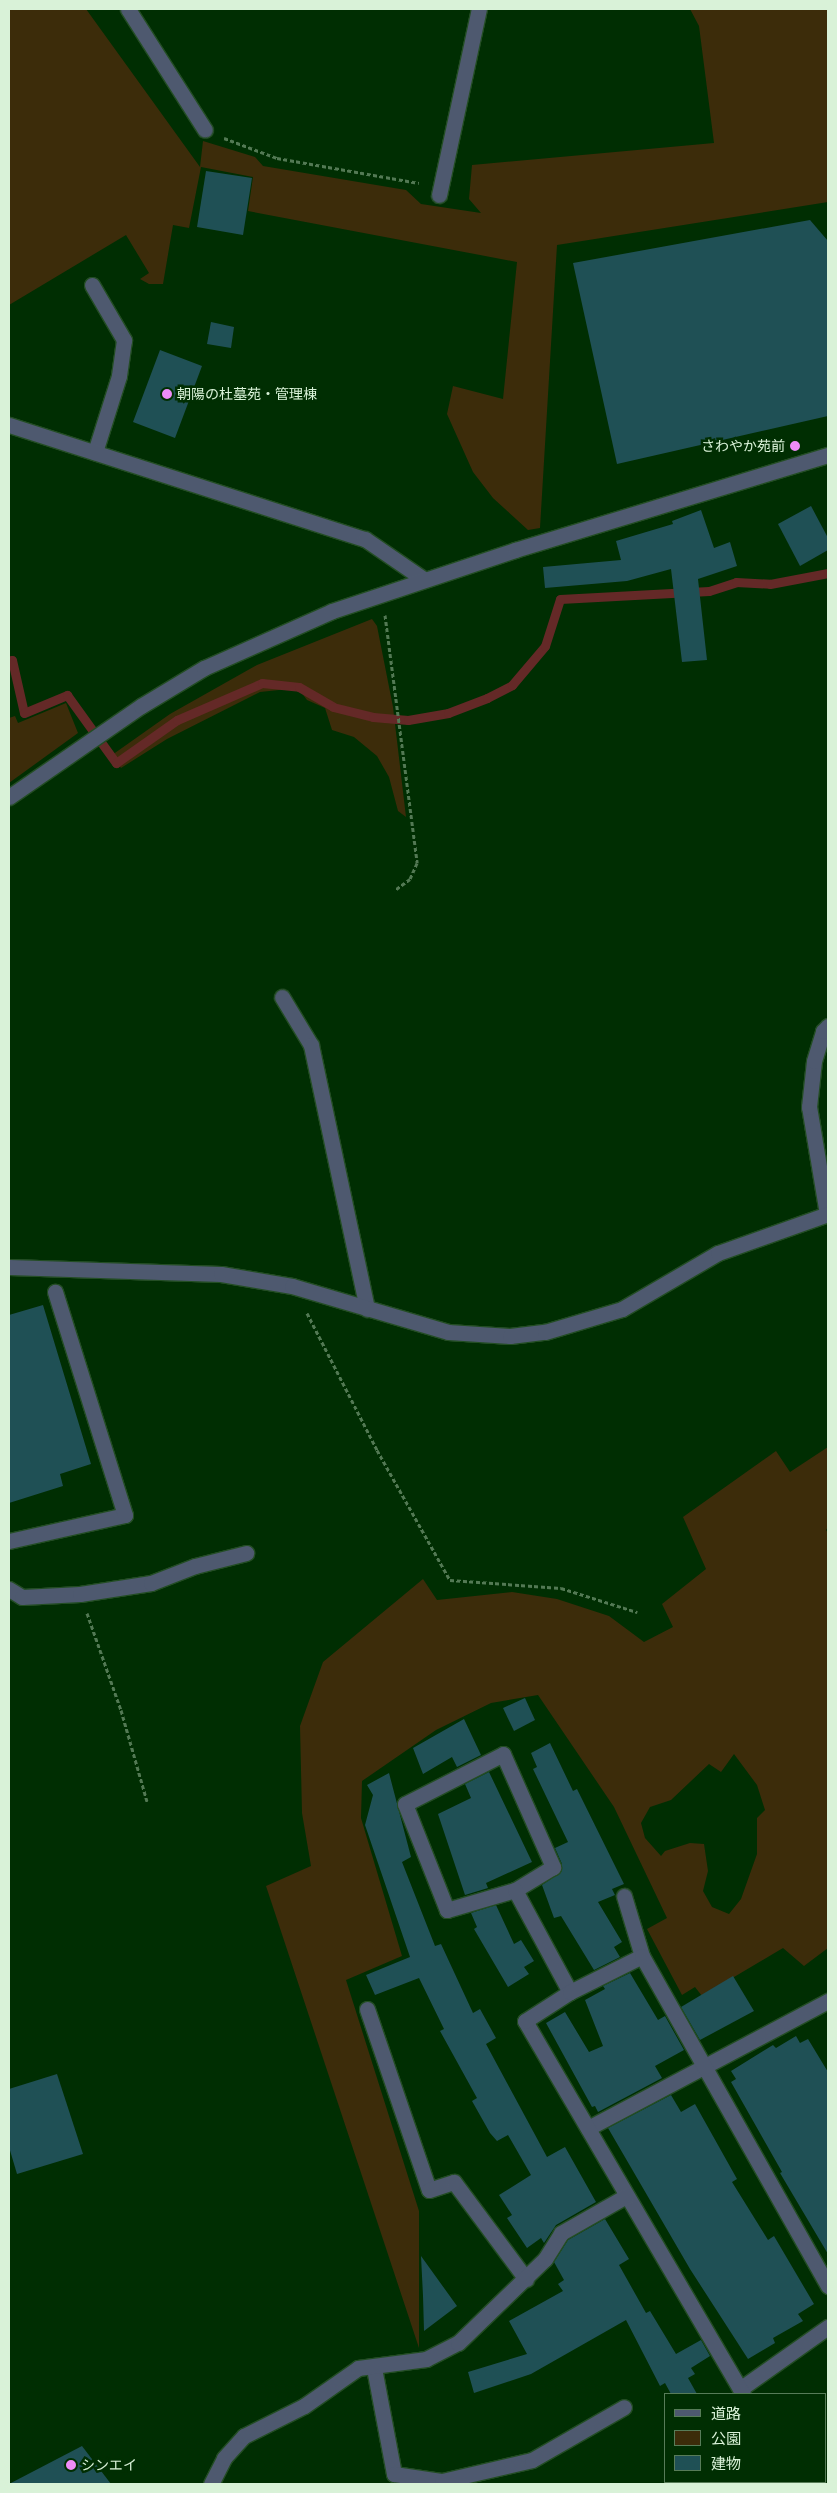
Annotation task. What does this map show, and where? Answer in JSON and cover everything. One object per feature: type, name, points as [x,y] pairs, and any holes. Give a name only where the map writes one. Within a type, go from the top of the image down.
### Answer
[{"type":"street","points":[[128,9],[205,130]]},
{"type":"street","points":[[439,195],[479,9]]},
{"type":"street","points":[[92,285],[124,340],[119,376],[95,452]]},
{"type":"street","points":[[9,425],[365,539],[422,578]]},
{"type":"street","points":[[9,797],[141,706],[204,668],[332,610],[422,578],[828,455]]},
{"type":"street","points":[[282,998],[311,1044],[367,1309]]},
{"type":"street","points":[[9,1267],[221,1274],[292,1286],[448,1332],[510,1336],[545,1332],[622,1309],[718,1253],[828,1214],[809,1107],[814,1061],[823,1031],[828,1026]]},
{"type":"street","points":[[9,1540],[125,1515],[54,1292]]},
{"type":"street","points":[[9,1589],[22,1597],[80,1594],[151,1583],[195,1566],[246,1553]]},
{"type":"street","points":[[503,1754],[554,1867],[515,1890],[447,1910],[405,1804],[503,1754]]},
{"type":"street","points":[[515,1890],[570,1992]]},
{"type":"street","points":[[624,1896],[642,1956],[828,2286]]},
{"type":"street","points":[[642,1956],[570,1992],[525,2021],[741,2392],[828,2328]]},
{"type":"street","points":[[588,2128],[827,2005]]},
{"type":"street","points":[[367,2009],[429,2190],[454,2182],[526,2279]]},
{"type":"street","points":[[211,2484],[224,2458],[244,2436],[304,2406],[358,2368],[374,2368],[426,2359],[458,2343],[545,2259],[561,2233],[626,2196]]},
{"type":"street","points":[[374,2368],[394,2474],[442,2482],[532,2460],[624,2407]]},
{"type":"path","points":[[205,130],[276,158],[417,181],[439,195]]},
{"type":"path","points":[[382,593],[399,701],[417,863],[410,879],[395,890]]},
{"type":"path","points":[[292,1286],[314,1324],[381,1459],[450,1580],[561,1588],[638,1612]]},
{"type":"path","points":[[80,1594],[110,1676],[147,1801]]},
{"type":"green space","points":[[9,9],[86,9],[200,167],[203,141],[255,157],[263,166],[406,190],[421,204],[481,213],[469,199],[472,165],[714,143],[699,26],[690,9],[828,9],[828,202],[557,245],[540,528],[528,530],[493,498],[473,472],[447,414],[453,386],[503,399],[517,262],[248,211],[253,177],[201,167],[189,228],[173,225],[163,284],[149,284],[140,279],[149,273],[126,235],[9,305]]},
{"type":"green space","points":[[372,619],[377,626],[393,707],[406,817],[398,811],[389,777],[377,756],[354,737],[332,730],[325,708],[307,700],[298,688],[260,692],[167,739],[121,768],[112,755],[170,714],[257,665]]},
{"type":"green space","points":[[66,703],[78,733],[9,783],[9,718],[15,716],[18,723]]},
{"type":"green space","points":[[828,1447],[828,1527],[826,1530],[828,1533],[828,1948],[804,1966],[783,1948],[702,1996],[695,1987],[682,1995],[647,1929],[667,1918],[614,1807],[538,1695],[491,1703],[436,1730],[362,1781],[361,1818],[402,1956],[346,1980],[419,2211],[419,2348],[266,1886],[311,1866],[302,1813],[300,1726],[323,1662],[423,1579],[437,1600],[512,1592],[557,1599],[609,1616],[644,1642],[673,1627],[662,1604],[706,1569],[683,1517],[776,1451],[790,1472]],"holes":[[[734,1754],[757,1785],[765,1810],[757,1818],[757,1854],[741,1899],[729,1914],[712,1907],[703,1891],[708,1871],[704,1844],[690,1843],[665,1851],[661,1856],[645,1838],[641,1823],[650,1807],[671,1800],[709,1764],[721,1772]]]},
{"type":"building","points":[[206,171],[252,178],[243,235],[197,227]]},
{"type":"building","points":[[810,220],[828,241],[828,416],[617,464],[573,263]]},
{"type":"building","points":[[211,322],[234,327],[231,348],[207,344]]},
{"type":"building","name":"朝陽の杜墓苑・管理棟","points":[[160,350],[202,366],[175,438],[133,422]]},
{"type":"building","points":[[811,506],[828,538],[828,550],[800,566],[778,524]]},
{"type":"building","points":[[701,510],[714,548],[730,542],[737,566],[698,579],[707,660],[682,662],[671,569],[627,581],[545,588],[543,567],[621,560],[616,541],[673,524],[672,521]]},
{"type":"building","points":[[43,1305],[91,1464],[60,1474],[63,1486],[9,1503],[9,1315]]},
{"type":"building","points":[[525,1698],[535,1720],[514,1731],[503,1708]]},
{"type":"building","points":[[464,1719],[481,1755],[457,1767],[452,1757],[423,1774],[413,1748]]},
{"type":"building","points":[[550,1743],[573,1791],[577,1789],[624,1884],[612,1889],[615,1895],[598,1902],[622,1942],[614,1947],[620,1957],[594,1970],[561,1916],[554,1918],[542,1885],[561,1872],[562,1864],[555,1848],[568,1842],[533,1769],[537,1767],[531,1753]]},
{"type":"building","points":[[489,1772],[532,1862],[486,1883],[488,1888],[465,1895],[438,1814],[471,1798],[465,1784]]},
{"type":"building","points":[[389,1773],[411,1857],[402,1862],[435,1946],[441,1944],[473,2013],[480,2009],[496,2038],[486,2044],[547,2157],[565,2147],[596,2202],[556,2225],[544,2243],[541,2238],[527,2248],[507,2218],[512,2215],[499,2195],[531,2175],[508,2135],[497,2141],[490,2133],[472,2101],[477,2098],[440,2031],[444,2029],[419,1978],[375,1995],[366,1975],[410,1957],[365,1825],[373,1795],[367,1785]]},
{"type":"building","points":[[496,1905],[514,1944],[521,1940],[534,1961],[524,1967],[529,1974],[508,1987],[474,1929],[477,1927],[471,1913]]},
{"type":"building","points":[[630,1973],[658,2020],[665,2016],[684,2050],[655,2066],[662,2078],[598,2112],[595,2106],[592,2107],[546,2023],[565,2012],[589,2052],[603,2046],[585,2000],[605,1989],[603,1986]]},
{"type":"building","points":[[733,1976],[754,2011],[700,2040],[681,2007]]},
{"type":"building","points":[[796,2036],[800,2043],[808,2039],[828,2072],[828,2254],[780,2173],[782,2172],[731,2082],[736,2079],[731,2071],[773,2045],[776,2048]]},
{"type":"building","points":[[57,2074],[83,2154],[17,2174],[9,2147],[9,2089]]},
{"type":"building","points":[[671,2095],[681,2112],[695,2104],[737,2179],[732,2182],[768,2240],[774,2236],[814,2304],[798,2314],[803,2321],[773,2338],[775,2343],[748,2359],[690,2269],[608,2128]]},
{"type":"building","points":[[605,2219],[629,2259],[619,2265],[646,2313],[650,2311],[676,2354],[701,2340],[710,2356],[691,2368],[695,2374],[688,2378],[696,2393],[670,2393],[665,2383],[660,2386],[626,2320],[531,2374],[474,2393],[468,2372],[527,2354],[509,2321],[563,2291],[558,2284],[564,2280],[554,2262],[568,2240]]},
{"type":"building","points":[[421,2256],[457,2306],[424,2331],[423,2296]]},
{"type":"building","name":"シンエイ","points":[[82,2446],[111,2484],[9,2484]]},
{"type":"waterway","points":[[9,661],[12,660],[24,713],[67,695],[116,763],[177,720],[262,683],[299,687],[333,707],[373,717],[408,720],[448,713],[487,698],[512,685],[545,646],[560,599],[709,591],[736,582],[770,584],[828,573]]},
{"type":"place","name":"朝陽の杜墓苑・管理棟","points":[[167,394]]},
{"type":"place","name":"さわやか苑前","points":[[795,446]]},
{"type":"place","name":"シンエイ","points":[[71,2465]]}]
